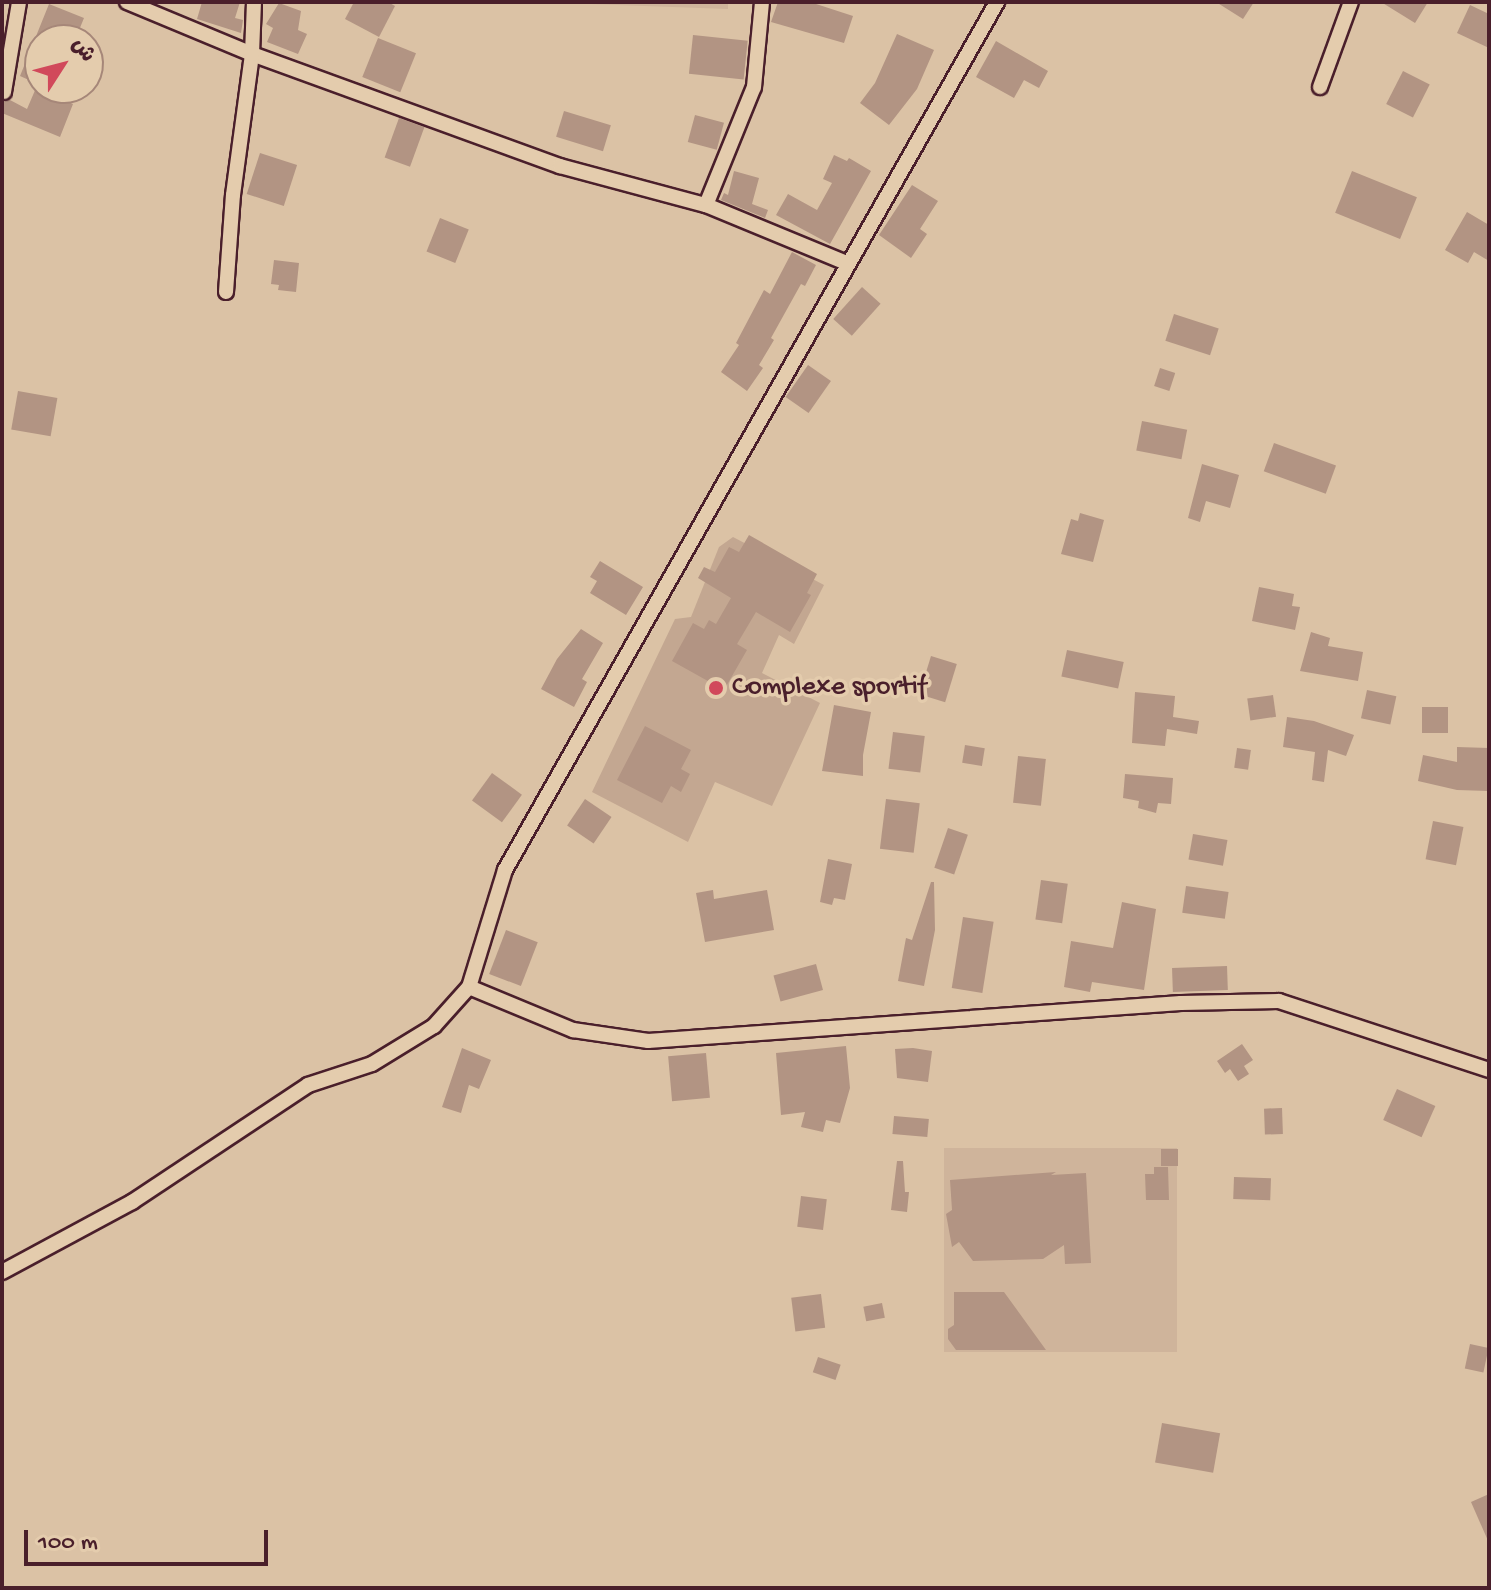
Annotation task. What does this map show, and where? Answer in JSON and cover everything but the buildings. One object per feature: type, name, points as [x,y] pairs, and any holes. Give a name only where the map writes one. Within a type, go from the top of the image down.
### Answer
[{"type":"street","points":[[4,92],[19,2]]},
{"type":"street","points":[[127,2],[252,54],[560,166],[706,205],[847,263]]},
{"type":"street","points":[[226,292],[233,195],[252,54],[254,2]]},
{"type":"street","points":[[706,205],[754,87],[762,2]]},
{"type":"street","points":[[2,1272],[132,1202],[308,1085],[372,1064],[434,1026],[469,987],[505,870],[997,2]]},
{"type":"street","points":[[1320,87],[1351,2]]},
{"type":"street","points":[[469,987],[573,1030],[648,1041],[1181,1003],[1279,1001],[1489,1070]]},
{"type":"shaded area","points":[[534,2],[728,2],[728,9]]},
{"type":"shaded area","name":"Complexe sportif","points":[[733,537],[824,585],[794,644],[779,635],[762,673],[820,703],[772,806],[715,782],[688,842],[592,792],[675,619],[691,617],[719,547]]},
{"type":"shaded area","points":[[944,1148],[1177,1148],[1177,1352],[944,1352]]},
{"type":"place","name":"Complexe sportif","points":[[716,688]]}]
